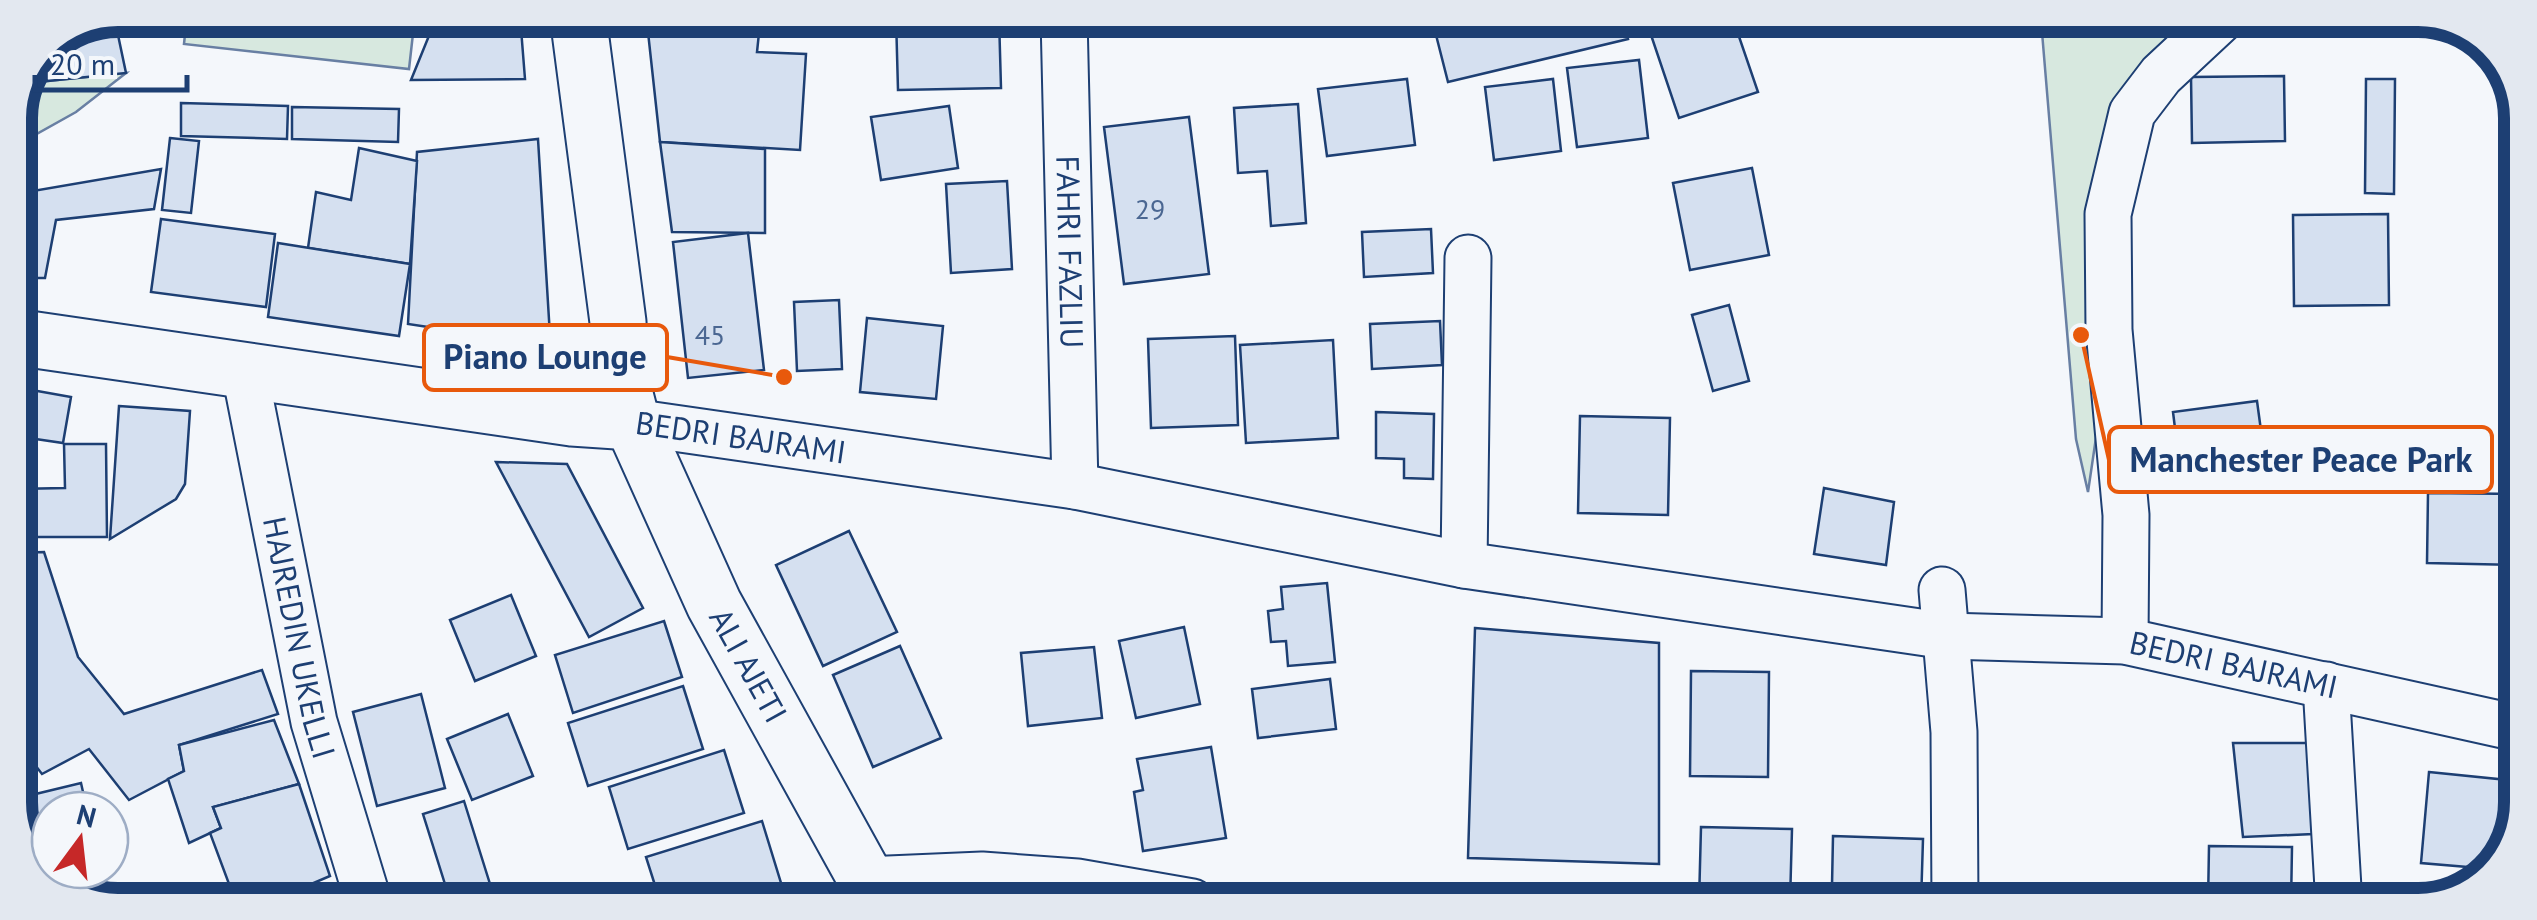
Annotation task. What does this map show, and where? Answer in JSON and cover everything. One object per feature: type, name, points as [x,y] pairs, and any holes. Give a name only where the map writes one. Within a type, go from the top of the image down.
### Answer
[{"type":"main road","name":"ALI AJETI","points":[[580,32],[618,322],[620,378],[632,422],[714,604],[871,888]]},
{"type":"main road","name":"BEDRI BAJRAMI","points":[[32,340],[572,418],[632,422]]},
{"type":"street","name":"FAHRI FAZLIU","points":[[1064,32],[1075,486]]},
{"type":"street","points":[[2126,640],[2126,514],[2109,330],[2108,214],[2132,113],[2161,75],[2207,32]]},
{"type":"street","points":[[1464,565],[1468,258]]},
{"type":"street","name":"HAJREDIN UKELLI","points":[[246,373],[314,722],[364,888]]},
{"type":"street","name":"BEDRI BAJRAMI","points":[[632,422],[1075,486],[1464,565],[1947,636],[2126,640],[2504,725]]},
{"type":"street","points":[[1942,590],[1947,636],[1955,888]]},
{"type":"street","points":[[2326,685],[2338,888]]},
{"type":"street","points":[[886,888],[982,874],[1112,888]]},
{"type":"shaded area","points":[[185,32],[413,32],[409,69],[184,44]]},
{"type":"shaded area","points":[[2042,32],[2183,32],[2122,99],[2098,424],[2088,492],[2076,439]]},
{"type":"shaded area","points":[[126,73],[76,112],[32,137],[34,101],[41,82]]},
{"type":"building","points":[[117,32],[126,73],[41,82],[70,47],[85,39]]},
{"type":"building","points":[[430,32],[521,32],[525,79],[411,80]]},
{"type":"building","points":[[648,32],[759,33],[757,52],[806,54],[800,150],[660,142]]},
{"type":"building","points":[[896,32],[999,32],[1001,88],[898,90]]},
{"type":"building","points":[[1435,32],[1626,32],[1628,39],[1448,82]]},
{"type":"building","points":[[1650,32],[1737,32],[1758,92],[1679,118]]},
{"type":"building","points":[[1639,60],[1648,138],[1577,147],[1567,68]]},
{"type":"building","points":[[2284,76],[2285,141],[2192,143],[2191,77]]},
{"type":"building","points":[[1407,79],[1415,145],[1327,156],[1318,89]]},
{"type":"building","points":[[1553,79],[1561,151],[1494,160],[1485,87]]},
{"type":"building","points":[[2366,79],[2395,79],[2394,194],[2365,193]]},
{"type":"building","points":[[181,103],[288,106],[287,139],[181,136]]},
{"type":"building","points":[[1298,104],[1306,223],[1271,226],[1267,171],[1238,173],[1234,108]]},
{"type":"building","points":[[949,106],[958,168],[881,180],[871,117]]},
{"type":"building","points":[[292,107],[399,109],[398,142],[292,139]]},
{"type":"building","points":[[1189,117],[1209,274],[1124,284],[1104,127]]},
{"type":"building","points":[[170,138],[199,141],[191,213],[162,210]]},
{"type":"building","points":[[538,139],[550,336],[534,343],[408,324],[417,152]]},
{"type":"building","points":[[660,142],[765,149],[765,233],[672,232]]},
{"type":"building","points":[[359,148],[417,161],[410,264],[308,248],[316,192],[351,200]]},
{"type":"building","points":[[1752,168],[1769,255],[1690,270],[1673,183]]},
{"type":"building","points":[[161,169],[154,209],[56,220],[45,278],[32,278],[32,191]]},
{"type":"building","points":[[1007,181],[1012,269],[951,273],[946,184]]},
{"type":"building","points":[[2388,214],[2389,305],[2294,306],[2293,215]]},
{"type":"building","points":[[161,219],[275,234],[266,307],[151,292]]},
{"type":"building","points":[[1431,229],[1433,273],[1364,277],[1362,232]]},
{"type":"building","points":[[748,233],[764,370],[688,378],[673,242]]},
{"type":"building","points":[[278,243],[410,264],[399,336],[268,317]]},
{"type":"building","points":[[839,300],[842,369],[797,371],[794,302]]},
{"type":"building","points":[[1729,305],[1749,381],[1713,391],[1692,315]]},
{"type":"building","points":[[867,318],[943,326],[936,399],[860,392]]},
{"type":"building","points":[[1440,321],[1442,365],[1372,369],[1370,324]]},
{"type":"building","points":[[1235,336],[1238,425],[1151,428],[1148,339]]},
{"type":"building","points":[[1333,340],[1338,438],[1246,443],[1240,345]]},
{"type":"building","points":[[32,390],[71,397],[63,443],[32,439]]},
{"type":"building","points":[[2257,401],[2267,475],[2182,485],[2173,412]]},
{"type":"building","points":[[119,406],[190,411],[185,484],[176,499],[110,539]]},
{"type":"building","points":[[1376,412],[1434,414],[1433,479],[1404,478],[1404,459],[1376,458]]},
{"type":"building","points":[[1580,416],[1670,418],[1668,515],[1578,513]]},
{"type":"building","points":[[64,444],[106,444],[107,537],[33,537],[33,489],[65,488]]},
{"type":"building","points":[[496,462],[567,464],[643,608],[589,637]]},
{"type":"building","points":[[1824,488],[1894,502],[1886,565],[1814,554]]},
{"type":"building","points":[[2428,493],[2504,494],[2504,565],[2427,563]]},
{"type":"building","points":[[849,531],[897,632],[823,666],[776,565]]},
{"type":"building","points":[[33,552],[44,552],[78,657],[124,714],[262,670],[278,714],[179,745],[184,771],[130,799],[130,790],[121,790],[89,749],[42,774],[33,762]]},
{"type":"building","points":[[1327,583],[1335,662],[1288,666],[1286,641],[1271,642],[1268,611],[1283,609],[1281,587]]},
{"type":"building","points":[[511,595],[536,656],[475,681],[450,620]]},
{"type":"building","points":[[664,621],[682,677],[573,713],[555,655]]},
{"type":"building","points":[[1184,627],[1200,704],[1136,718],[1119,641]]},
{"type":"building","points":[[1475,628],[1659,643],[1659,864],[1468,858]]},
{"type":"building","points":[[900,646],[941,738],[873,767],[833,675]]},
{"type":"building","points":[[1094,647],[1102,718],[1028,726],[1021,653]]},
{"type":"building","points":[[1691,671],[1769,672],[1768,777],[1690,776]]},
{"type":"building","points":[[1330,679],[1336,729],[1258,738],[1252,689]]},
{"type":"building","points":[[683,686],[703,749],[588,786],[568,723]]},
{"type":"building","points":[[421,694],[445,788],[377,806],[353,712]]},
{"type":"building","points":[[508,714],[533,776],[472,800],[447,739]]},
{"type":"building","points":[[274,720],[299,784],[213,807],[221,828],[189,843],[168,779],[184,771],[179,745]]},
{"type":"building","points":[[2233,743],[2309,743],[2313,834],[2243,837]]},
{"type":"building","points":[[1211,747],[1226,838],[1143,851],[1134,792],[1143,790],[1137,759]]},
{"type":"building","points":[[724,750],[744,813],[628,849],[609,787]]},
{"type":"building","points":[[2429,772],[2504,780],[2503,819],[2487,854],[2473,867],[2421,863]]},
{"type":"building","points":[[81,783],[83,790],[52,790]]},
{"type":"building","points":[[299,784],[330,876],[302,888],[231,888],[210,833],[221,828],[213,807]]},
{"type":"building","points":[[464,801],[491,888],[446,888],[423,814]]},
{"type":"building","points":[[762,821],[781,883],[765,888],[656,888],[646,857]]},
{"type":"building","points":[[1701,827],[1792,829],[1790,888],[1699,888]]},
{"type":"building","points":[[1833,836],[1923,839],[1921,888],[1832,886]]},
{"type":"building","points":[[2209,846],[2292,847],[2291,888],[2208,888]]},
{"type":"place","name":"Manchester Peace Park","points":[[2081,335]]},
{"type":"place","name":"Piano Lounge","points":[[784,377]]}]
